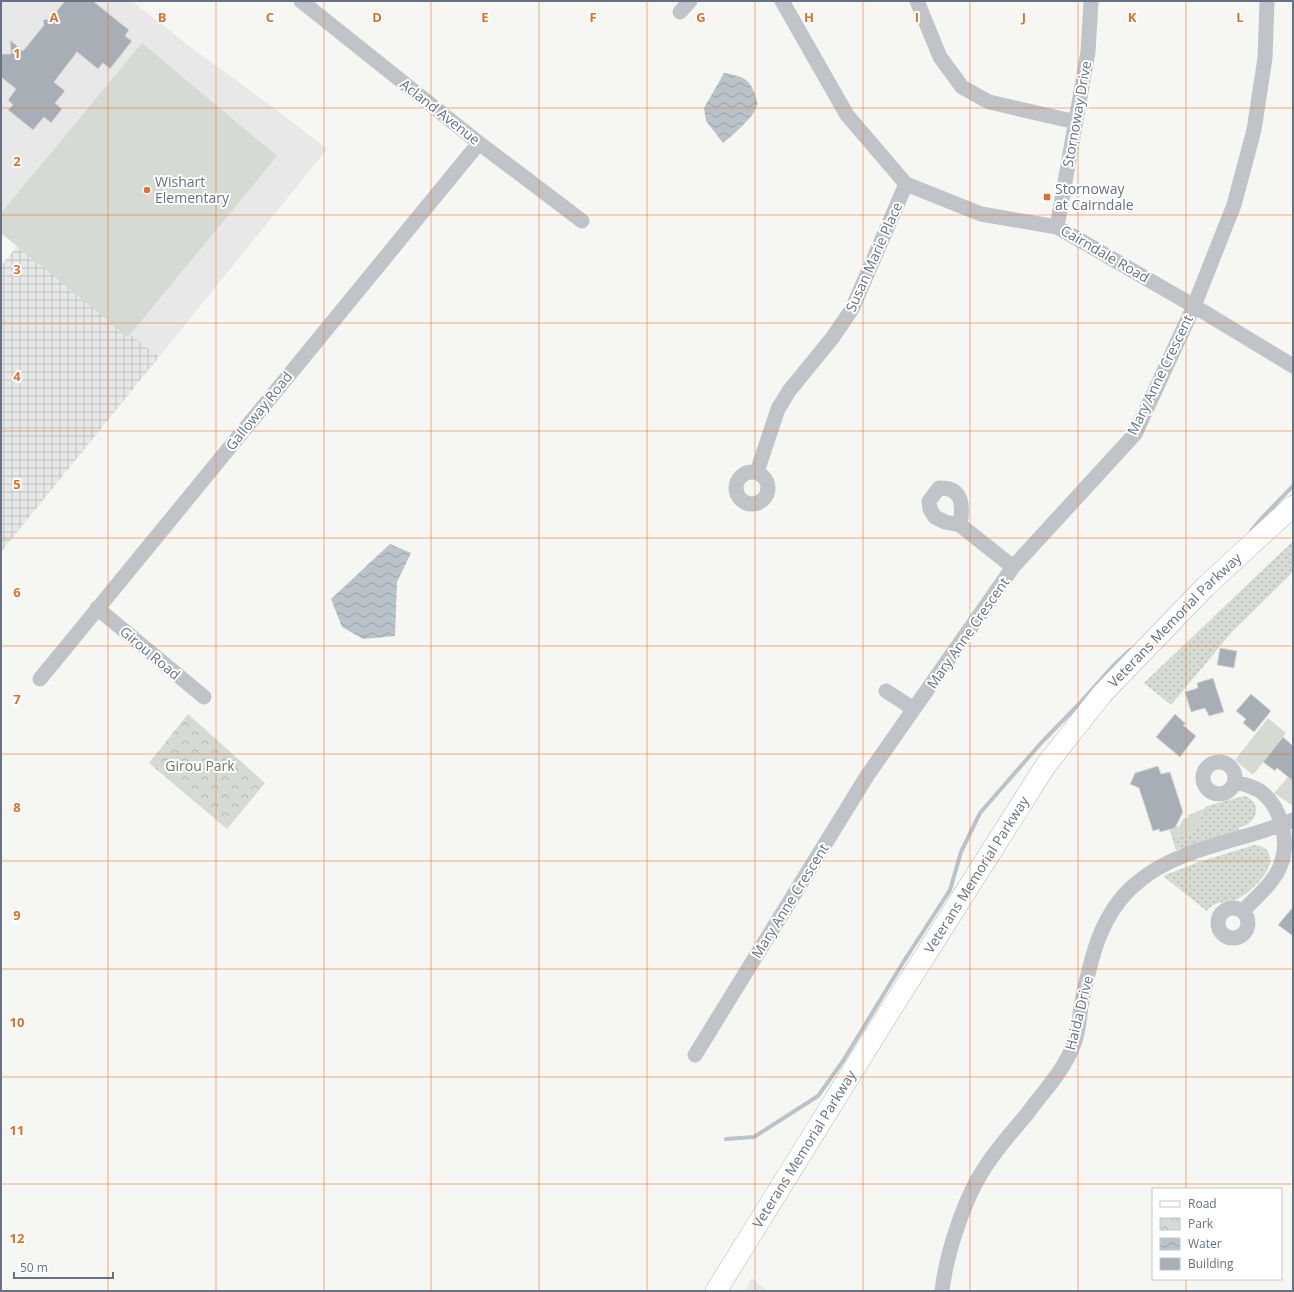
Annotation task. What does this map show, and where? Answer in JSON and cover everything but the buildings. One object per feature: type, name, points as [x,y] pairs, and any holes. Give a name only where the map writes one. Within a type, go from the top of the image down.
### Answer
[{"type":"main road","name":"Veterans Memorial Parkway","points":[[717,1291],[886,1017],[1046,765],[1108,688],[1205,586],[1293,506]]},
{"type":"street","name":"Acland Avenue","points":[[301,1],[479,143],[582,221]]},
{"type":"street","name":"Cairndale Road","points":[[782,1],[847,115],[906,184],[980,214],[1057,227],[1194,306],[1293,366]]},
{"type":"street","points":[[917,1],[940,57],[962,87],[989,102],[1076,122]]},
{"type":"street","name":"Stornoway Drive","points":[[1057,227],[1088,52],[1091,1]]},
{"type":"street","name":"Mary Anne Crescent","points":[[695,1055],[867,776],[1014,567],[1135,434],[1194,306],[1234,205],[1254,130],[1265,58],[1267,1]]},
{"type":"street","name":"Galloway Road","points":[[40,679],[479,143]]},
{"type":"street","name":"Susan Marie Place","points":[[757,472],[770,431],[785,397],[833,337],[852,309],[906,184]]},
{"type":"street","points":[[960,525],[1014,567]]},
{"type":"street","name":"Girou Road","points":[[97,608],[204,697]]},
{"type":"street","points":[[886,690],[914,709]]},
{"type":"street","points":[[1235,782],[1251,786],[1262,792],[1288,823],[1281,863],[1276,874],[1244,911]]},
{"type":"street","name":"Haida Drive","points":[[942,1291],[959,1220],[983,1169],[1064,1066],[1074,1045],[1083,998],[1097,941],[1108,917],[1121,899],[1137,882],[1174,860],[1288,823]]},
{"type":"shaded area","name":"Wishart Elementary","points":[[1,1],[132,1],[189,46],[327,149],[159,357],[1,231]]},
{"type":"shaded area","points":[[18,245],[159,357],[1,552],[1,266]]},
{"type":"shaded area","points":[[752,1278],[767,1291],[745,1291]]},
{"type":"green space","points":[[142,43],[277,156],[128,337],[1,233],[1,213]]},
{"type":"green space","points":[[1293,541],[1293,572],[1232,632],[1171,705],[1144,683]]},
{"type":"green space","name":"Girou Park","points":[[188,714],[265,783],[227,829],[149,763]]},
{"type":"green space","points":[[1268,718],[1286,733],[1253,775],[1235,760]]},
{"type":"green space","points":[[1293,774],[1293,806],[1274,793],[1288,777]]},
{"type":"green space","points":[[1244,796],[1254,803],[1256,808],[1254,818],[1250,822],[1239,827],[1239,830],[1176,850],[1172,838],[1195,831],[1203,809],[1207,806]]},
{"type":"green space","points":[[1203,809],[1195,831],[1172,838],[1169,828],[1179,827],[1183,819],[1189,817],[1188,815]]},
{"type":"green space","points":[[1254,845],[1263,847],[1269,854],[1269,867],[1265,873],[1255,886],[1242,896],[1237,899],[1217,903],[1210,907],[1207,911],[1163,876],[1199,862]]},
{"type":"water","points":[[724,73],[739,76],[750,84],[753,88],[757,106],[747,121],[723,143],[706,121],[704,108]]},
{"type":"water","points":[[390,544],[411,553],[397,582],[395,636],[363,639],[342,627],[331,599]]},
{"type":"waterway","points":[[1251,531],[1293,486]]},
{"type":"waterway","points":[[726,1139],[754,1137],[818,1096],[843,1061],[904,961],[950,890],[961,852],[980,813],[1041,743],[1113,666],[1130,650]]},
{"type":"place","name":"Wishart Elementary","points":[[147,190]]},
{"type":"place","name":"Stornoway at Cairndale","points":[[1047,197]]}]
